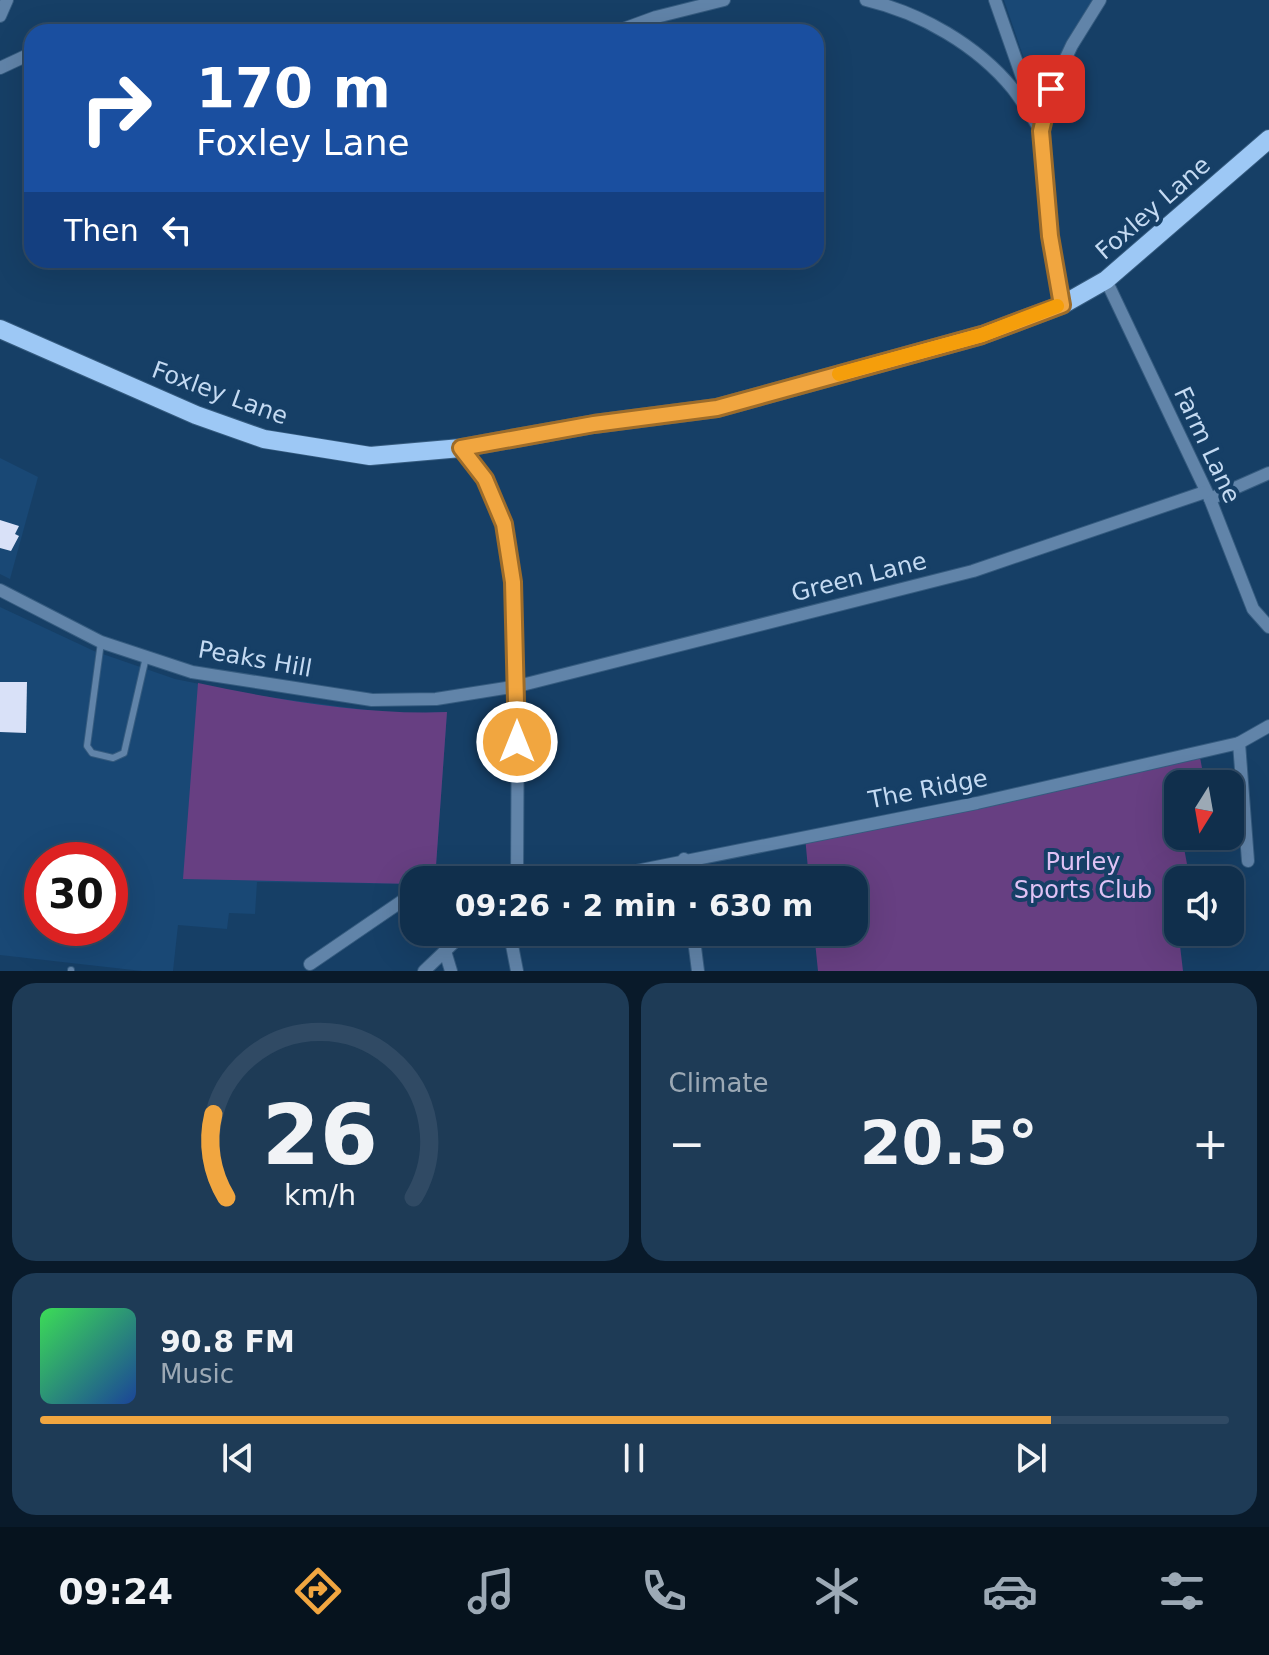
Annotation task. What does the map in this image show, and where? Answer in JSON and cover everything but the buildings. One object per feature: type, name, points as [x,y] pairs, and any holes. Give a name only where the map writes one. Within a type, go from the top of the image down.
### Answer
[{"type":"main road","name":"Foxley Lane","points":[[0,329],[196,415],[264,439],[370,456],[461,448],[594,424],[717,408],[982,335],[1062,305],[1106,280],[1269,139]]},
{"type":"street","points":[[0,16],[7,0]]},
{"type":"street","points":[[637,24],[724,0]]},
{"type":"street","points":[[866,0],[935,27],[971,49],[1013,89],[1041,131]]},
{"type":"street","points":[[995,0],[1041,131],[1050,236],[1062,305]]},
{"type":"street","points":[[1041,131],[1054,83],[1072,45],[1100,0]]},
{"type":"street","points":[[0,68],[24,57]]},
{"type":"street","name":"Farm Lane","points":[[1106,280],[1207,495],[1248,597],[1269,627]]},
{"type":"street","points":[[461,448],[485,479],[504,524],[513,582],[518,686],[517,866]]},
{"type":"street","name":"Green Lane","points":[[518,686],[973,571],[1269,473]]},
{"type":"street","name":"Peaks Hill","points":[[0,590],[101,642],[192,672],[372,700],[436,699],[518,686]]},
{"type":"street","name":"The Ridge","points":[[653,866],[977,803],[1239,743],[1269,726]]},
{"type":"street","points":[[1239,743],[1248,861]]},
{"type":"street","points":[[684,859],[685,866]]},
{"type":"street","points":[[310,964],[400,902]]},
{"type":"street","points":[[424,971],[450,946]]},
{"type":"street","points":[[512,946],[517,971]]},
{"type":"street","points":[[695,946],[698,971]]},
{"type":"street","points":[[445,951],[451,971]]},
{"type":"lane","points":[[101,642],[87,746],[92,753],[113,758],[124,753],[146,657]]},
{"type":"shaded area","points":[[1004,0],[1104,0],[1043,114],[1032,82]]},
{"type":"shaded area","points":[[0,458],[38,477],[10,579],[0,574]]},
{"type":"shaded area","points":[[0,607],[94,651],[175,679],[254,695],[398,714],[447,712],[436,866],[400,866],[400,884],[257,882],[255,914],[229,913],[227,929],[178,925],[173,971],[142,971],[0,955]]},
{"type":"green space","points":[[198,683],[322,705],[384,711],[447,712],[436,866],[400,866],[400,884],[183,879]]},
{"type":"green space","name":"Purley Sports Club","points":[[1199,752],[1202,770],[1164,770],[1164,850],[1184,850],[1187,866],[1164,866],[1164,946],[1180,946],[1183,971],[818,971],[815,946],[868,946],[868,866],[808,866],[805,836]]},
{"type":"slow traffic","points":[[839,374],[982,335],[1057,306]]},
{"type":"route","points":[[517,742],[513,582],[504,524],[485,479],[461,448],[594,424],[717,408],[982,335],[1062,305],[1050,236],[1041,131],[1051,89]]}]
